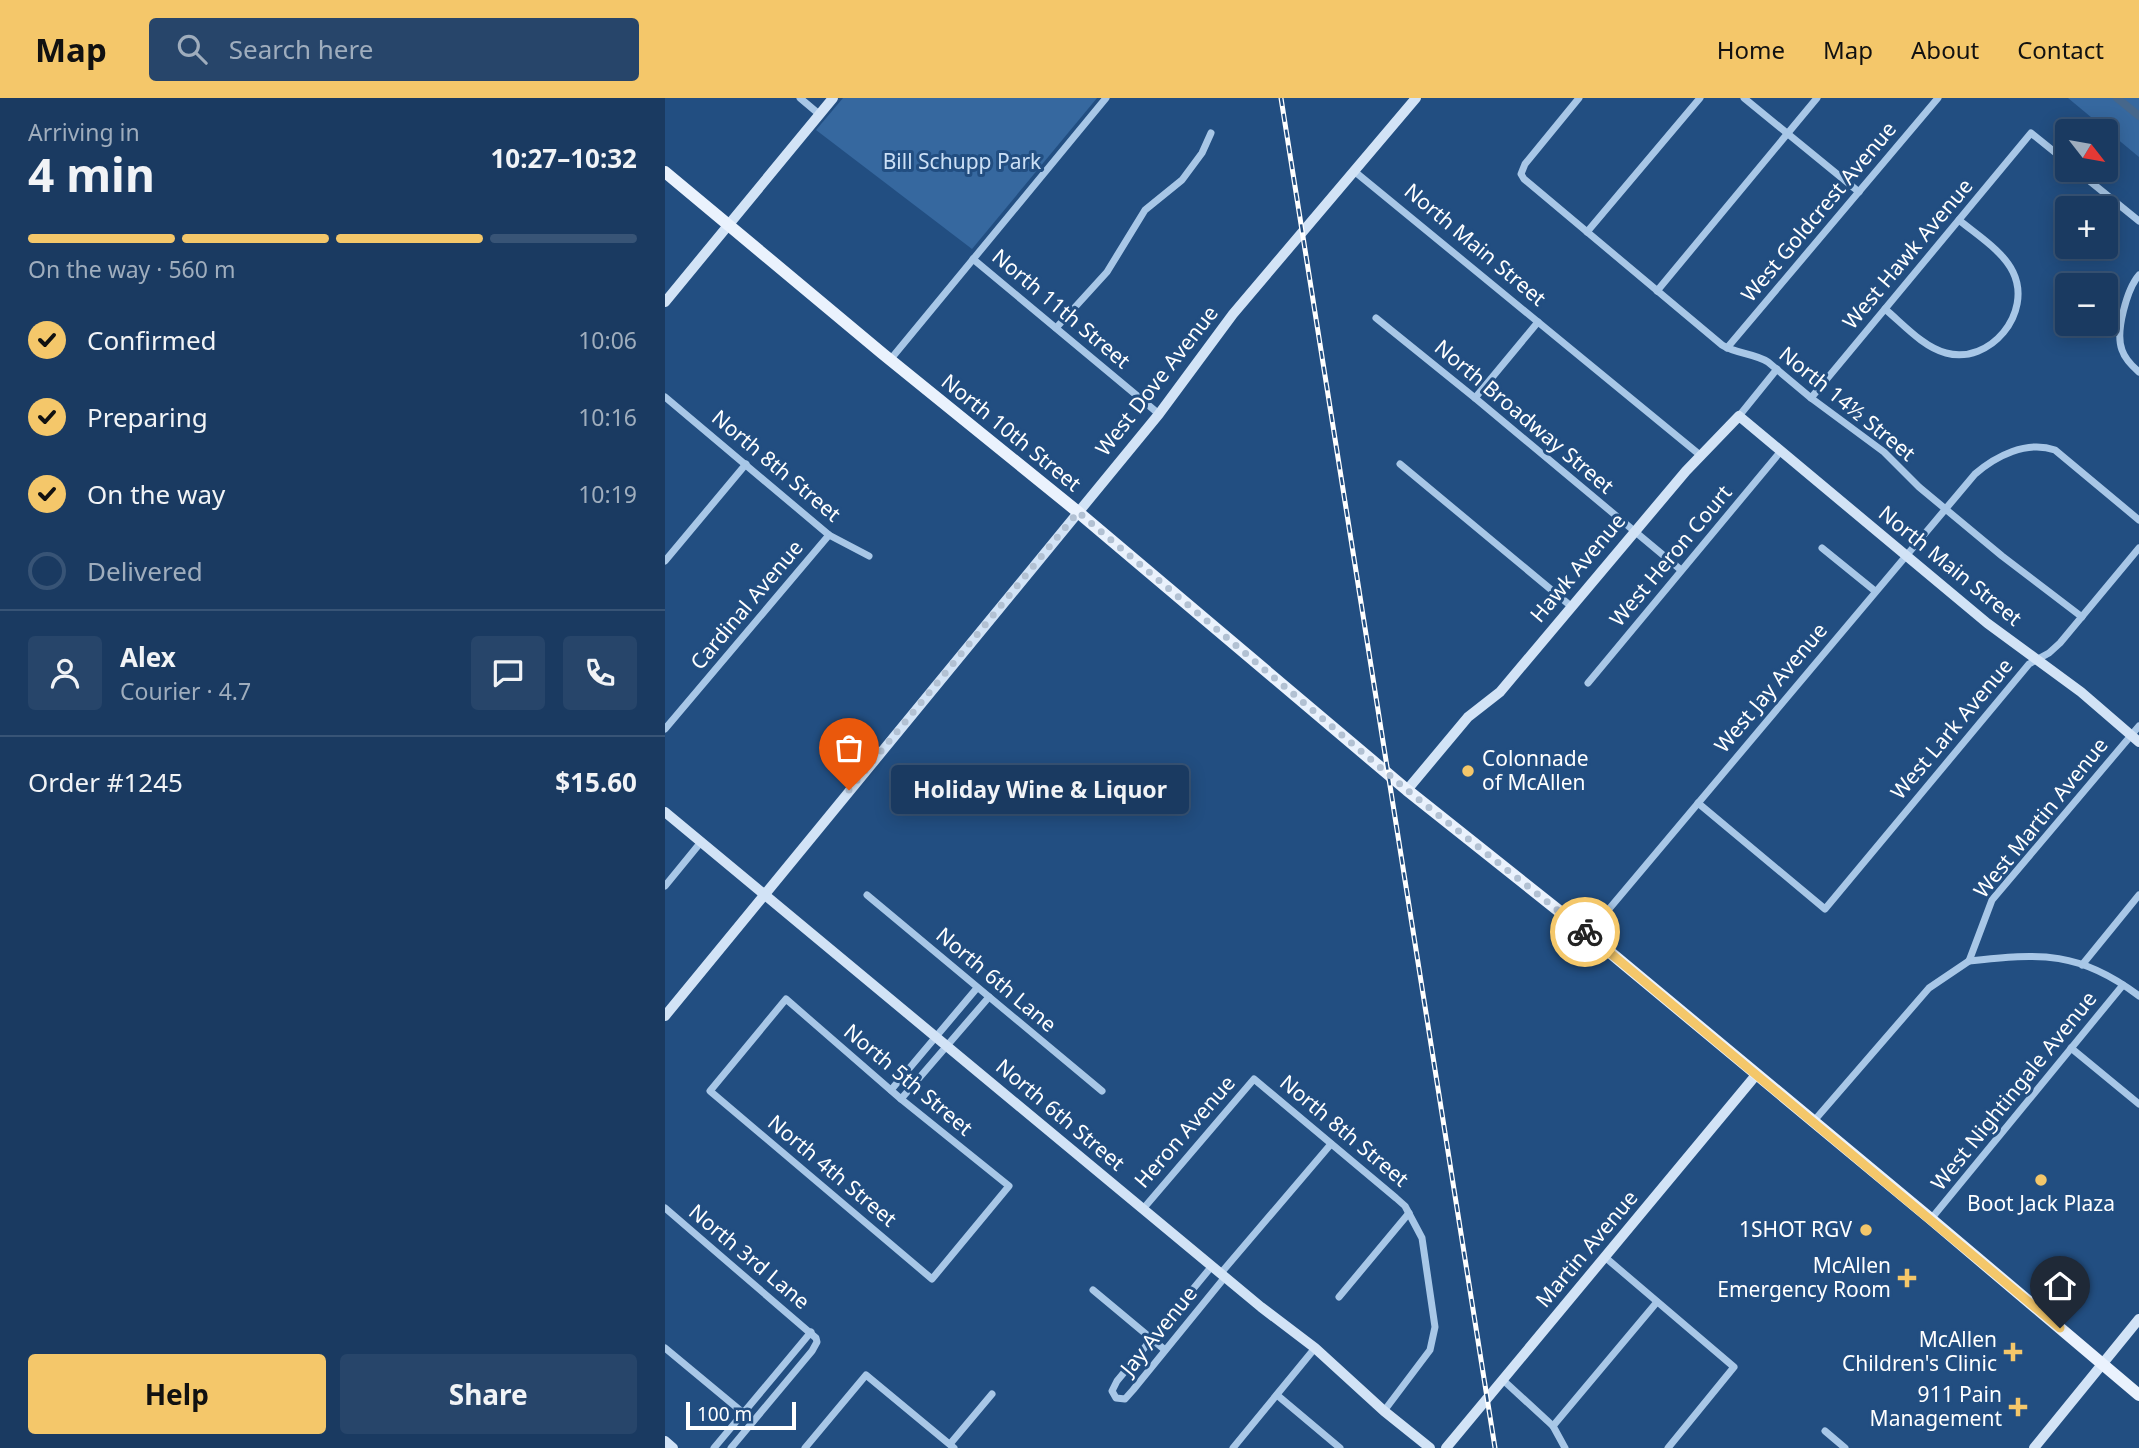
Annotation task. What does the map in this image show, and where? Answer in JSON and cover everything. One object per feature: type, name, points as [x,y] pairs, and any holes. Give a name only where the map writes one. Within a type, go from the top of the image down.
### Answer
[{"type":"main road","name":"North 10th Street","points":[[665,172],[890,360],[1078,512],[1407,790],[1588,934],[2139,1395]]},
{"type":"street","points":[[800,98],[819,114]]},
{"type":"street","points":[[665,302],[833,98]]},
{"type":"street","points":[[890,360],[1106,98]]},
{"type":"street","name":"West Dove Avenue","points":[[665,1016],[1159,414],[1233,314],[1416,98]]},
{"type":"street","name":"North 14½ Street","points":[[1579,98],[1525,164],[1521,174],[1524,179],[1727,348],[1761,357],[1777,369],[1884,452],[1919,487],[2082,617]]},
{"type":"street","points":[[1587,232],[1700,98]]},
{"type":"street","points":[[1744,98],[1859,192]]},
{"type":"street","points":[[1657,291],[1817,98]]},
{"type":"street","name":"West Goldcrest Avenue","points":[[1727,348],[1938,98]]},
{"type":"street","name":"West Hawk Avenue","points":[[1811,398],[2031,133],[2055,152]]},
{"type":"street","points":[[1056,328],[1107,272],[1145,210],[1182,180],[1202,153],[1211,134]]},
{"type":"street","name":"North Main Street","points":[[1355,171],[1700,455]]},
{"type":"street","points":[[2091,182],[2139,221]]},
{"type":"street","points":[[1885,309],[1926,343],[1949,354],[1971,354],[1981,350],[2007,328],[2019,298],[2012,271],[2003,258],[1959,220]]},
{"type":"street","name":"North 11th Street","points":[[973,259],[1159,414]]},
{"type":"street","points":[[2139,275],[2127,296],[2120,344],[2126,358],[2139,372]]},
{"type":"street","name":"North Broadway Street","points":[[1376,318],[1681,570]]},
{"type":"street","points":[[1475,398],[1538,323]]},
{"type":"street","name":"Hawk Avenue","points":[[1407,790],[1468,717],[1500,692],[1700,455],[1739,416],[1777,369]]},
{"type":"street","name":"North 8th Street","points":[[665,397],[829,535],[869,556]]},
{"type":"street","name":"North Main Street","points":[[1739,416],[1987,623],[2081,692],[2135,738]]},
{"type":"street","name":"West Jay Avenue","points":[[1588,934],[1905,555],[1983,466],[2023,448],[2049,448],[2059,453],[2139,520]]},
{"type":"street","name":"West Heron Court","points":[[1588,683],[1781,452]]},
{"type":"street","points":[[665,561],[746,464]]},
{"type":"street","points":[[1400,464],[1571,607]]},
{"type":"street","name":"Cardinal Avenue","points":[[665,729],[829,535]]},
{"type":"street","points":[[1822,548],[1875,591]]},
{"type":"street","name":"West Lark Avenue","points":[[1698,803],[1825,909],[2020,675],[2036,659],[2049,653],[2139,548]]},
{"type":"street","name":"West Martin Avenue","points":[[1969,961],[1992,900],[2135,738],[2139,726]]},
{"type":"street","name":"North 6th Street","points":[[665,812],[1219,1272],[1315,1348],[1384,1412],[1430,1448]]},
{"type":"street","points":[[665,886],[701,842]]},
{"type":"street","name":"North 6th Lane","points":[[867,895],[1102,1091]]},
{"type":"street","name":"West Nightingale Avenue","points":[[2082,965],[2139,895]]},
{"type":"street","points":[[1813,1122],[1929,988],[1969,961],[2015,956],[2050,956],[2104,972],[2139,996]]},
{"type":"street","name":"West Nightingale Avenue","points":[[1931,1219],[2123,985]]},
{"type":"street","points":[[891,1090],[977,988]]},
{"type":"street","points":[[901,1099],[989,997]]},
{"type":"street","name":"North 5th Street","points":[[710,1091],[786,999],[901,1099],[1009,1186]]},
{"type":"street","points":[[2071,1048],[2139,1104]]},
{"type":"street","name":"Martin Avenue","points":[[1446,1448],[1756,1075]]},
{"type":"street","name":"North 8th Street","points":[[1254,1079],[1396,1198],[1409,1213]]},
{"type":"street","name":"Heron Avenue","points":[[1143,1209],[1254,1079]]},
{"type":"street","name":"North 4th Street","points":[[710,1091],[932,1279],[1009,1186]]},
{"type":"street","name":"Jay Avenue","points":[[1219,1272],[1165,1350],[1128,1396],[1125,1399],[1117,1398],[1112,1391],[1114,1386],[1152,1339],[1219,1272],[1331,1144]]},
{"type":"street","name":"North 3rd Lane","points":[[665,1208],[811,1332]]},
{"type":"street","points":[[1339,1297],[1409,1213],[1422,1238],[1435,1327],[1426,1357],[1384,1412]]},
{"type":"street","points":[[1606,1258],[1734,1367],[1668,1448]]},
{"type":"street","points":[[1093,1290],[1165,1350]]},
{"type":"street","points":[[1553,1426],[1657,1302]]},
{"type":"street","points":[[2034,1448],[2139,1320]]},
{"type":"street","points":[[714,1448],[811,1332],[816,1338],[815,1347],[731,1448]]},
{"type":"street","points":[[665,1348],[753,1421]]},
{"type":"street","points":[[1233,1448],[1315,1348]]},
{"type":"street","points":[[805,1448],[866,1375],[952,1446],[992,1394]]},
{"type":"street","points":[[1503,1380],[1553,1426],[1565,1448]]},
{"type":"street","points":[[1277,1395],[1340,1448]]},
{"type":"street","points":[[1825,1431],[1845,1448]]},
{"type":"street","points":[[665,1441],[673,1448]]},
{"type":"green space","name":"Bill Schupp Park","points":[[843,98],[1097,98],[972,249],[816,130]]},
{"type":"green space","points":[[2068,98],[2139,98],[2139,157],[2118,140],[2118,119],[2093,119]]},
{"type":"waterway","points":[[2117,98],[2139,116]]},
{"type":"railway","points":[[1281,98],[1495,1448]]},
{"type":"way so far","points":[[849,790],[1078,512],[1407,790],[1585,932]]},
{"type":"place","name":"Colonnade of McAllen","points":[[1468,771]]},
{"type":"place","name":"Holiday Wine & Liquor","points":[[849,790]]},
{"type":"place","name":"Boot Jack Plaza","points":[[2041,1180]]},
{"type":"place","name":"1SHOT RGV","points":[[1866,1230]]},
{"type":"place","name":"McAllen Emergency Room","points":[[1907,1278]]},
{"type":"place","name":"McAllen Children's Clinic","points":[[2013,1352]]},
{"type":"place","name":"911 Pain Management","points":[[2018,1407]]},
{"type":"route","points":[[1585,932],[2060,1328]]}]
